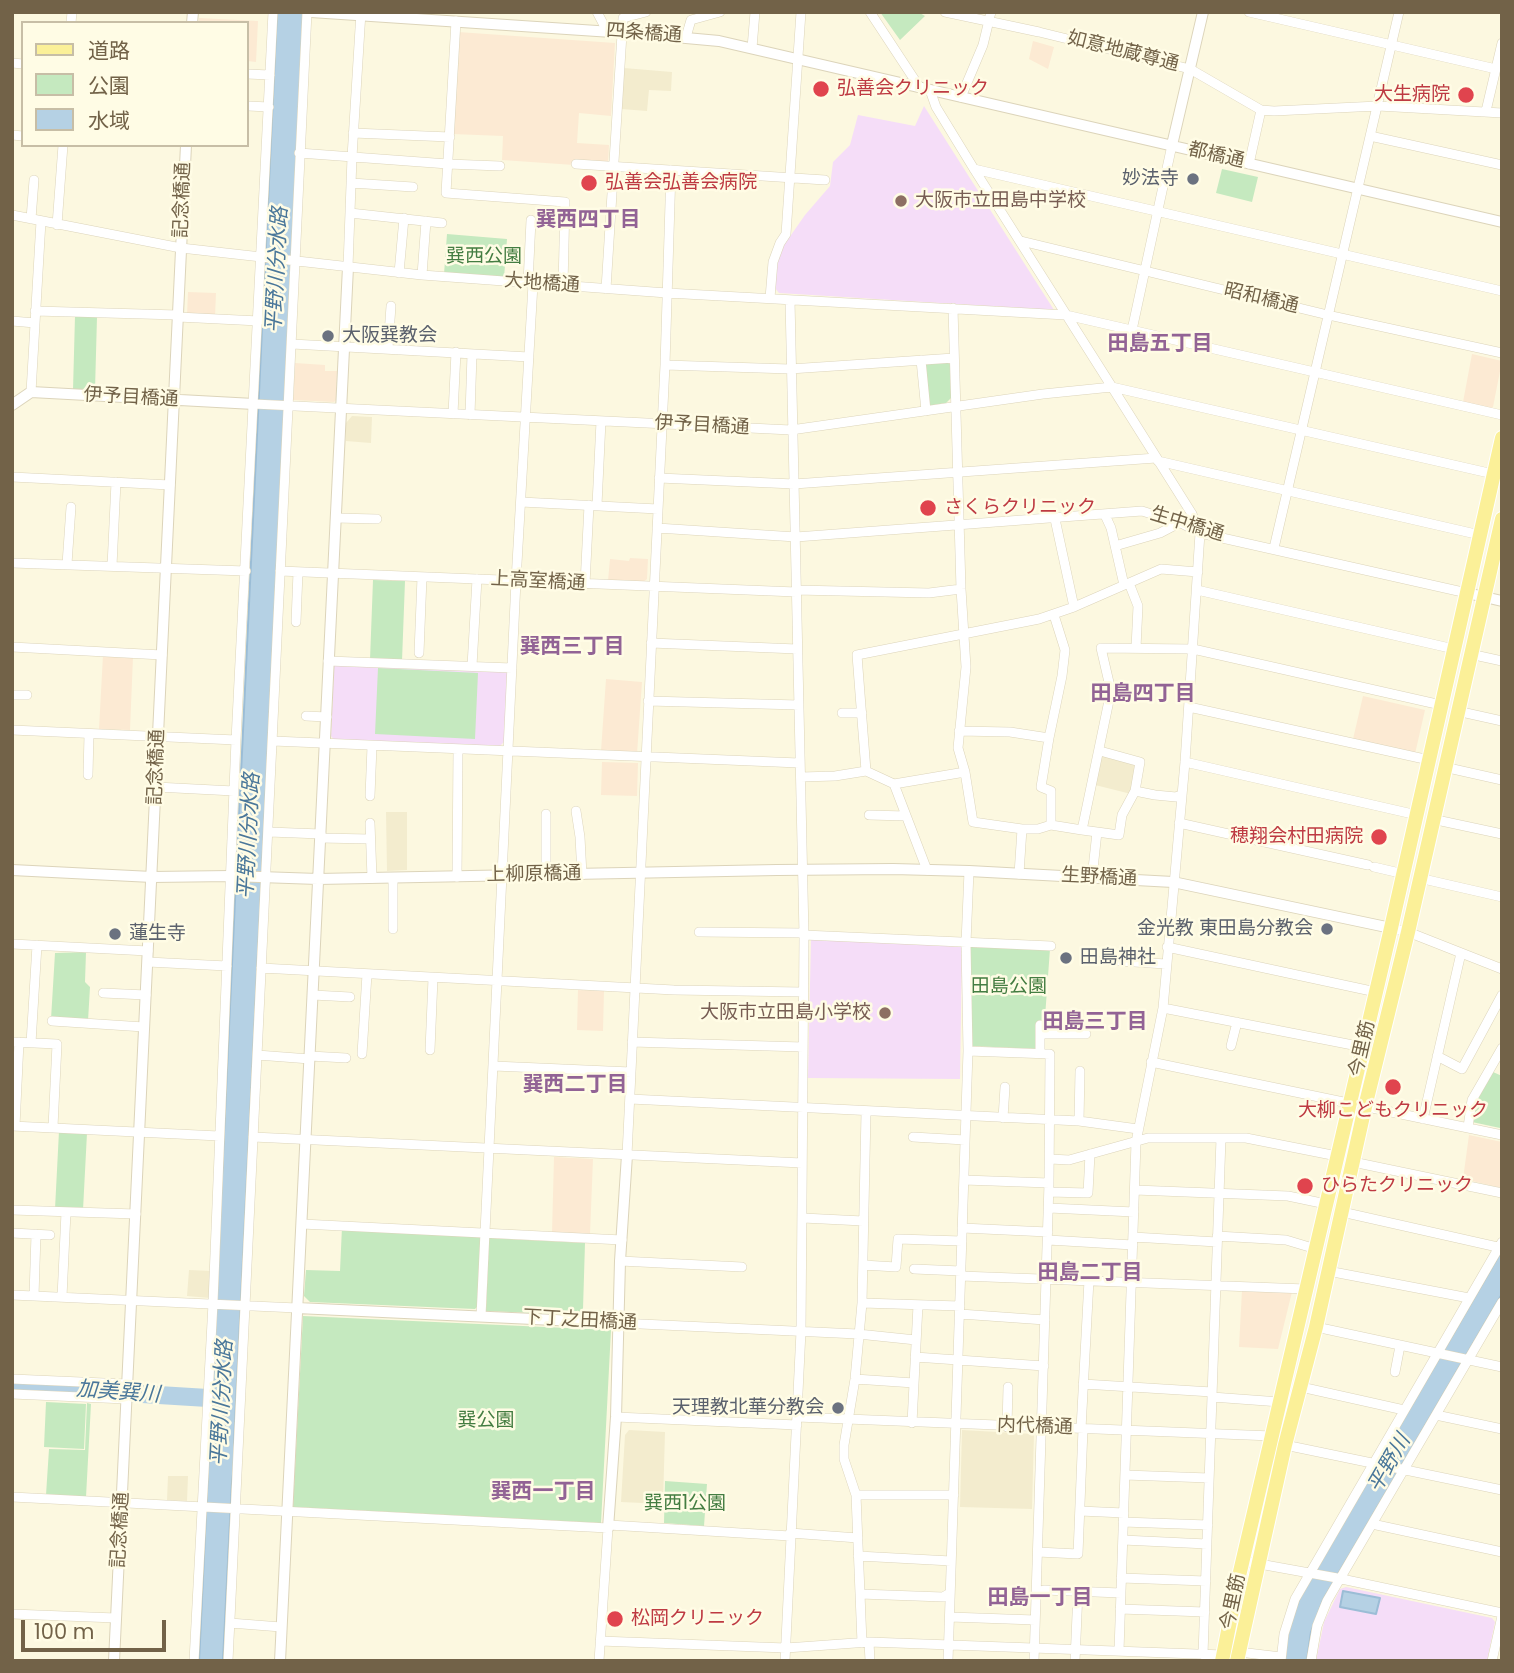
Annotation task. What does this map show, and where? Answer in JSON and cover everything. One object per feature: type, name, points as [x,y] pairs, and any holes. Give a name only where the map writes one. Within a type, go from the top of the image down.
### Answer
[{"type":"main road","name":"今里筋","points":[[1230,1657],[1243,1562],[1404,874],[1480,535],[1498,475],[1502,438]]},
{"type":"main road","name":"今里筋","points":[[1230,1657],[1258,1563],[1316,1327],[1502,519]]},
{"type":"street","points":[[194,1661],[213,1304],[236,740],[273,12]]},
{"type":"street","points":[[228,1661],[299,153],[309,12]]},
{"type":"street","name":"四条橋通","points":[[309,12],[452,18],[686,37],[752,48],[925,89]]},
{"type":"street","points":[[597,12],[607,31]]},
{"type":"street","points":[[606,289],[623,18],[646,12]]},
{"type":"street","points":[[686,37],[691,20],[720,12]]},
{"type":"street","points":[[752,48],[755,12]]},
{"type":"street","points":[[770,298],[773,262],[786,234],[801,12]]},
{"type":"street","points":[[870,12],[925,89],[1192,514],[1200,533],[1185,762],[1163,1008],[1136,1142],[1119,1651]]},
{"type":"street","name":"如意地蔵尊通","points":[[945,12],[989,17],[1190,69],[1261,110]]},
{"type":"street","points":[[1132,330],[1203,12]]},
{"type":"street","points":[[1249,12],[1496,69]]},
{"type":"street","points":[[1274,548],[1399,12]]},
{"type":"street","points":[[280,1661],[307,1141],[353,133],[361,14]]},
{"type":"street","points":[[961,97],[983,45],[989,17]]},
{"type":"street","points":[[452,18],[446,193],[565,202],[563,286]]},
{"type":"street","points":[[1486,111],[1502,43]]},
{"type":"street","points":[[248,74],[270,75]]},
{"type":"street","name":"都橋通","points":[[925,89],[1502,222]]},
{"type":"street","points":[[248,106],[269,107]]},
{"type":"street","points":[[1249,164],[1261,110],[1378,106],[1502,113]]},
{"type":"street","points":[[353,133],[450,136]]},
{"type":"street","points":[[1370,136],[1502,165]]},
{"type":"street","points":[[57,225],[63,147]]},
{"type":"street","name":"記念橋通","points":[[114,1661],[186,147]]},
{"type":"street","points":[[299,153],[500,166]]},
{"type":"street","points":[[576,164],[825,180]]},
{"type":"street","points":[[974,169],[1502,290]]},
{"type":"street","points":[[599,1661],[616,1418],[621,1240],[641,874],[671,170]]},
{"type":"street","points":[[12,405],[31,392],[35,323],[34,180]]},
{"type":"street","points":[[351,183],[413,187]]},
{"type":"street","points":[[350,213],[442,223]]},
{"type":"street","points":[[12,215],[181,248],[262,258]]},
{"type":"street","points":[[399,273],[404,218]]},
{"type":"street","points":[[481,1317],[529,357],[531,220]]},
{"type":"street","points":[[422,275],[426,221]]},
{"type":"street","name":"昭和橋通","points":[[1020,241],[1328,315],[1502,353]]},
{"type":"street","name":"大地橋通","points":[[262,258],[531,284],[1066,315],[1502,415]]},
{"type":"street","points":[[785,1661],[801,1331],[803,1218],[802,777],[799,763],[790,300]]},
{"type":"street","points":[[388,348],[391,306]]},
{"type":"street","points":[[953,308],[961,589],[967,667],[958,748],[973,822],[1022,829],[1038,829],[1051,825],[1119,835],[1122,815],[1136,790],[1140,762],[1100,751]]},
{"type":"street","points":[[35,311],[259,321]]},
{"type":"street","points":[[12,321],[35,323]]},
{"type":"street","points":[[292,344],[529,357]]},
{"type":"street","points":[[453,414],[456,352]]},
{"type":"street","points":[[470,415],[472,354]]},
{"type":"street","points":[[664,365],[790,369],[954,358]]},
{"type":"street","points":[[921,360],[926,411]]},
{"type":"street","points":[[1112,387],[1498,475]]},
{"type":"street","name":"伊予目橋通","points":[[31,392],[791,430],[1112,387]]},
{"type":"street","points":[[584,584],[601,421]]},
{"type":"street","points":[[659,478],[794,484],[957,470],[1157,460],[1480,535]]},
{"type":"street","points":[[12,477],[170,485]]},
{"type":"street","points":[[112,566],[116,482]]},
{"type":"street","points":[[521,502],[658,509]]},
{"type":"street","points":[[67,564],[71,507]]},
{"type":"street","name":"生中橋通","points":[[657,528],[796,537],[1142,511],[1200,533],[1502,601]]},
{"type":"street","points":[[1105,515],[1126,584],[1138,607],[1136,648]]},
{"type":"street","points":[[336,518],[377,519]]},
{"type":"street","points":[[1055,519],[1074,607]]},
{"type":"street","points":[[1115,546],[1160,533],[1179,523]]},
{"type":"street","points":[[12,563],[246,571]]},
{"type":"street","points":[[866,771],[857,655],[1054,615],[1161,569],[1198,572]]},
{"type":"street","name":"上高室橋通","points":[[280,571],[796,591],[929,593],[961,589]]},
{"type":"street","points":[[296,622],[298,572]]},
{"type":"street","points":[[419,653],[422,577]]},
{"type":"street","points":[[472,666],[477,579]]},
{"type":"street","points":[[1197,590],[1454,649]]},
{"type":"street","points":[[1051,825],[1051,791],[1041,787],[1065,650],[1054,615]]},
{"type":"street","points":[[651,643],[797,649]]},
{"type":"street","points":[[12,647],[162,654]]},
{"type":"street","points":[[1082,830],[1111,691],[1101,648],[1193,649],[1441,705]]},
{"type":"street","points":[[1470,654],[1502,661]]},
{"type":"street","points":[[328,662],[512,668]]},
{"type":"street","points":[[12,695],[27,695]]},
{"type":"street","points":[[648,701],[799,705]]},
{"type":"street","points":[[1189,706],[1429,760]]},
{"type":"street","points":[[1457,711],[1502,721]]},
{"type":"street","points":[[842,713],[862,713]]},
{"type":"street","points":[[306,716],[327,717]]},
{"type":"street","points":[[12,730],[236,740]]},
{"type":"street","points":[[959,731],[1010,732],[1049,738]]},
{"type":"street","points":[[88,775],[89,734]]},
{"type":"street","points":[[273,741],[799,763]]},
{"type":"street","points":[[370,796],[372,746]]},
{"type":"street","points":[[457,877],[458,749]]},
{"type":"street","points":[[1185,762],[1417,815]]},
{"type":"street","points":[[1444,767],[1502,780]]},
{"type":"street","points":[[802,777],[866,771],[894,784],[965,772]]},
{"type":"street","points":[[894,784],[927,870]]},
{"type":"street","points":[[156,787],[234,791]]},
{"type":"street","points":[[1136,790],[1155,795],[1181,795]]},
{"type":"street","points":[[576,811],[582,875]]},
{"type":"street","points":[[546,814],[547,875]]},
{"type":"street","points":[[869,815],[906,816]]},
{"type":"street","points":[[1433,819],[1502,834]]},
{"type":"street","points":[[370,823],[372,878]]},
{"type":"street","points":[[1179,823],[1404,874]]},
{"type":"street","points":[[1020,874],[1022,829]]},
{"type":"street","points":[[269,832],[370,839]]},
{"type":"street","points":[[1092,878],[1097,832]]},
{"type":"street","points":[[12,870],[152,877],[231,876]]},
{"type":"street","name":"上柳原橋通","points":[[231,876],[318,879],[802,871]]},
{"type":"street","name":"生野橋通","points":[[802,871],[969,871],[1173,881],[1391,928]]},
{"type":"street","points":[[948,1661],[968,1051],[966,943],[969,871]]},
{"type":"street","points":[[393,878],[393,929]]},
{"type":"street","points":[[1419,878],[1502,897]]},
{"type":"street","points":[[1391,928],[1408,932],[1502,969]]},
{"type":"street","points":[[699,932],[804,934],[1051,946]]},
{"type":"street","points":[[12,944],[227,966]]},
{"type":"street","points":[[31,1043],[37,945]]},
{"type":"street","points":[[1167,947],[1376,992]]},
{"type":"street","points":[[1423,1119],[1461,953]]},
{"type":"street","points":[[1103,960],[1166,964]]},
{"type":"street","points":[[261,968],[635,988],[803,992]]},
{"type":"street","points":[[362,1054],[367,974]]},
{"type":"street","points":[[430,1050],[433,978]]},
{"type":"street","points":[[103,993],[146,995]]},
{"type":"street","points":[[313,995],[350,997]]},
{"type":"street","points":[[1437,1056],[1462,1069],[1502,995]]},
{"type":"street","points":[[1163,1008],[1363,1047]]},
{"type":"street","points":[[52,1021],[145,1027]]},
{"type":"street","points":[[1231,1046],[1237,1022]]},
{"type":"street","points":[[1040,1053],[1040,1030],[1086,1034]]},
{"type":"street","points":[[53,1127],[57,1044],[16,1042],[14,1126],[219,1136]]},
{"type":"street","points":[[632,1042],[803,1047]]},
{"type":"street","points":[[1468,1127],[1472,1100],[1502,1048]]},
{"type":"street","points":[[968,1051],[1050,1054],[1049,1208],[1034,1661]]},
{"type":"street","points":[[257,1055],[345,1058]]},
{"type":"street","points":[[1151,1062],[1502,1135]]},
{"type":"street","points":[[494,1066],[631,1072]]},
{"type":"street","points":[[1079,1121],[1080,1071]]},
{"type":"street","points":[[1003,1118],[1004,1087]]},
{"type":"street","points":[[629,1100],[1050,1119],[1138,1129]]},
{"type":"street","points":[[866,1112],[862,1303],[844,1459],[856,1495],[860,1594],[870,1661]]},
{"type":"street","points":[[253,1137],[802,1163]]},
{"type":"street","points":[[912,1137],[965,1140]]},
{"type":"street","points":[[1050,1159],[1069,1160],[1148,1138],[1246,1138],[1337,1156]]},
{"type":"street","points":[[1203,1655],[1221,1138]]},
{"type":"street","points":[[964,1180],[1088,1193],[1090,1154]]},
{"type":"street","points":[[1353,1162],[1502,1193]]},
{"type":"street","points":[[1135,1189],[1288,1196],[1326,1204]]},
{"type":"street","points":[[1049,1208],[1134,1212]]},
{"type":"street","points":[[12,1210],[136,1214]]},
{"type":"street","points":[[62,1297],[66,1212]]},
{"type":"street","points":[[600,1641],[786,1648],[866,1643],[949,1645],[1281,1659],[1291,1608],[1501,1246],[1342,1212]]},
{"type":"street","points":[[803,1218],[863,1221]]},
{"type":"street","points":[[302,1224],[621,1240]]},
{"type":"street","points":[[962,1228],[1133,1241],[1286,1240],[1316,1249]]},
{"type":"street","points":[[12,1233],[50,1235]]},
{"type":"street","points":[[34,1296],[36,1234]]},
{"type":"street","points":[[863,1265],[896,1267],[898,1239],[962,1241]]},
{"type":"street","points":[[621,1261],[741,1267]]},
{"type":"street","points":[[914,1269],[1046,1278],[1307,1289]]},
{"type":"street","points":[[1328,1271],[1469,1298]]},
{"type":"street","points":[[1038,1552],[1078,1555],[1088,1280]]},
{"type":"street","points":[[12,1295],[213,1304]]},
{"type":"street","points":[[862,1303],[918,1305],[1045,1320]]},
{"type":"street","name":"下丁之田橋通","points":[[213,1304],[801,1331],[916,1340]]},
{"type":"street","points":[[1311,1661],[1317,1626],[1338,1579],[1501,1304]]},
{"type":"street","points":[[912,1423],[918,1305]]},
{"type":"street","points":[[1316,1327],[1502,1367]]},
{"type":"street","points":[[1395,1372],[1400,1346]]},
{"type":"street","points":[[915,1357],[1044,1366]]},
{"type":"street","points":[[12,1379],[127,1392]]},
{"type":"street","points":[[855,1379],[914,1383]]},
{"type":"street","points":[[1083,1384],[1280,1402]]},
{"type":"street","points":[[1007,1427],[1008,1387]]},
{"type":"street","points":[[1301,1387],[1404,1410]]},
{"type":"street","points":[[12,1394],[127,1392]]},
{"type":"street","points":[[1436,1415],[1502,1429]]},
{"type":"street","name":"内代橋通","points":[[616,1418],[849,1420],[1272,1436]]},
{"type":"street","points":[[1285,1445],[1502,1490]]},
{"type":"street","points":[[1125,1475],[1209,1478]]},
{"type":"street","points":[[856,1495],[954,1496]]},
{"type":"street","points":[[12,1497],[858,1538]]},
{"type":"street","points":[[1080,1511],[1208,1525]]},
{"type":"street","points":[[1372,1524],[1502,1552]]},
{"type":"street","points":[[1123,1540],[1207,1544]]},
{"type":"street","points":[[859,1556],[951,1561]]},
{"type":"street","points":[[1243,1562],[1310,1573],[1502,1614],[1493,1661]]},
{"type":"street","points":[[1121,1578],[1206,1581]]},
{"type":"street","points":[[1036,1593],[1044,1590],[1121,1593]]},
{"type":"street","points":[[1076,1661],[1078,1591]]},
{"type":"street","points":[[860,1594],[943,1597],[950,1593]]},
{"type":"street","points":[[1120,1609],[1205,1612]]},
{"type":"street","points":[[12,1614],[117,1618]]},
{"type":"street","points":[[950,1617],[1035,1620]]},
{"type":"street","points":[[230,1623],[281,1627]]},
{"type":"shaded area","points":[[199,18],[258,21],[256,62],[248,61],[248,21],[199,21]]},
{"type":"shaded area","points":[[458,32],[615,43],[611,116],[579,113],[577,143],[609,145],[608,163],[574,165],[502,160],[503,136],[452,134]]},
{"type":"shaded area","points":[[1033,41],[1054,47],[1048,69],[1029,59]]},
{"type":"shaded area","points":[[624,68],[672,72],[671,91],[649,90],[647,111],[621,109]]},
{"type":"shaded area","name":"大阪市立田島中学校","points":[[924,106],[1054,310],[779,293],[775,288],[776,265],[784,245],[830,186],[833,162],[850,145],[858,115],[915,126]]},
{"type":"shaded area","points":[[188,292],[216,293],[215,317],[187,315]]},
{"type":"shaded area","points":[[1472,354],[1502,361],[1493,407],[1463,402]]},
{"type":"shaded area","points":[[295,363],[325,365],[325,371],[337,371],[336,400],[293,400]]},
{"type":"shaded area","points":[[352,416],[372,417],[371,443],[346,441],[346,423]]},
{"type":"shaded area","points":[[630,558],[648,559],[647,579],[643,582],[608,581],[610,559],[629,561]]},
{"type":"shaded area","points":[[103,655],[133,657],[130,730],[99,729]]},
{"type":"shaded area","points":[[334,665],[509,670],[504,742],[500,746],[334,740],[331,736]]},
{"type":"shaded area","points":[[606,679],[642,682],[637,754],[601,751]]},
{"type":"shaded area","points":[[1363,696],[1425,710],[1415,754],[1353,739]]},
{"type":"shaded area","points":[[1102,755],[1136,765],[1131,794],[1095,785]]},
{"type":"shaded area","points":[[602,762],[638,763],[637,796],[601,795]]},
{"type":"shaded area","points":[[386,812],[407,812],[407,870],[387,871]]},
{"type":"shaded area","name":"大阪市立田島小学校","points":[[811,938],[962,947],[960,1079],[808,1078]]},
{"type":"shaded area","points":[[578,990],[604,991],[603,1031],[577,1030]]},
{"type":"shaded area","points":[[1469,1135],[1502,1142],[1502,1188],[1463,1179]]},
{"type":"shaded area","points":[[554,1157],[593,1159],[590,1234],[552,1233]]},
{"type":"shaded area","points":[[189,1270],[212,1271],[210,1298],[187,1296]]},
{"type":"shaded area","points":[[1242,1290],[1292,1292],[1278,1349],[1239,1347]]},
{"type":"shaded area","points":[[629,1430],[665,1432],[663,1504],[621,1502],[625,1435]]},
{"type":"shaded area","points":[[962,1430],[1034,1434],[1032,1509],[960,1507]]},
{"type":"shaded area","points":[[168,1476],[188,1476],[187,1501],[167,1500]]},
{"type":"shaded area","points":[[1346,1587],[1492,1618],[1495,1622],[1487,1661],[1316,1661],[1324,1622],[1340,1589]]},
{"type":"green space","points":[[880,12],[918,12],[925,16],[900,40]]},
{"type":"green space","points":[[1222,169],[1258,177],[1252,202],[1216,193]]},
{"type":"green space","name":"巽西公園","points":[[447,234],[507,239],[504,278],[444,274]]},
{"type":"green space","points":[[75,316],[97,317],[95,390],[73,390]]},
{"type":"green space","points":[[947,362],[952,366],[952,397],[946,403],[928,406],[924,366],[926,363]]},
{"type":"green space","points":[[373,580],[405,581],[402,661],[370,660]]},
{"type":"green space","points":[[378,668],[478,673],[475,739],[375,734]]},
{"type":"green space","name":"田島公園","points":[[971,947],[1050,949],[1045,1017],[1037,1049],[971,1046]]},
{"type":"green space","points":[[86,952],[85,982],[90,987],[88,1021],[51,1019],[55,953]]},
{"type":"green space","points":[[1493,1072],[1502,1076],[1500,1128],[1472,1122],[1475,1103]]},
{"type":"green space","points":[[59,1131],[87,1133],[83,1210],[55,1209]]},
{"type":"green space","points":[[342,1227],[481,1234],[477,1307],[310,1302],[304,1296],[306,1270],[340,1271]]},
{"type":"green space","points":[[489,1238],[585,1243],[583,1309],[606,1311],[606,1316],[486,1311]]},
{"type":"green space","name":"巽公園","points":[[303,1316],[611,1330],[601,1523],[293,1507]]},
{"type":"green space","points":[[46,1402],[86,1404],[84,1449],[44,1447]]},
{"type":"green space","points":[[87,1403],[91,1404],[86,1497],[46,1495],[49,1449],[85,1450]]},
{"type":"green space","name":"巽西1公園","points":[[665,1481],[707,1484],[704,1526],[664,1523]]},
{"type":"water","name":"平野川分水路","points":[[277,12],[304,12],[234,1443],[236,1452],[232,1482],[223,1661],[199,1661]]},
{"type":"water","name":"平野川","points":[[1502,1250],[1502,1294],[1323,1600],[1311,1632],[1307,1661],[1284,1661],[1286,1639],[1299,1599]]},
{"type":"water","points":[[1343,1591],[1380,1598],[1376,1614],[1340,1607]]},
{"type":"waterway","name":"加美巽川","points":[[12,1386],[224,1399]]},
{"type":"place","name":"弘善会クリニック","points":[[821,89]]},
{"type":"place","name":"大生病院","points":[[1466,95]]},
{"type":"place","name":"妙法寺","points":[[1193,179]]},
{"type":"place","name":"弘善会弘善会病院","points":[[589,183]]},
{"type":"place","name":"大阪市立田島中学校","points":[[901,201]]},
{"type":"place","name":"大阪巽教会","points":[[328,336]]},
{"type":"place","name":"さくらクリニック","points":[[928,508]]},
{"type":"place","name":"穂翔会村田病院","points":[[1379,837]]},
{"type":"place","name":"金光教 東田島分教会","points":[[1327,929]]},
{"type":"place","name":"蓮生寺","points":[[115,934]]},
{"type":"place","name":"田島神社","points":[[1066,958]]},
{"type":"place","name":"大阪市立田島小学校","points":[[885,1013]]},
{"type":"place","name":"大柳こどもクリニック","points":[[1393,1087]]},
{"type":"place","name":"ひらたクリニック","points":[[1305,1186]]},
{"type":"place","name":"天理教北華分教会","points":[[838,1408]]},
{"type":"place","name":"松岡クリニック","points":[[615,1619]]},
{"type":"district","name":"巽西四丁目","points":[[588,221]]},
{"type":"district","name":"田島五丁目","points":[[1160,345]]},
{"type":"district","name":"巽西三丁目","points":[[572,648]]},
{"type":"district","name":"田島四丁目","points":[[1143,695]]},
{"type":"district","name":"田島三丁目","points":[[1095,1023]]},
{"type":"district","name":"巽西二丁目","points":[[575,1086]]},
{"type":"district","name":"田島二丁目","points":[[1090,1274]]},
{"type":"district","name":"巽西一丁目","points":[[543,1493]]},
{"type":"district","name":"田島一丁目","points":[[1040,1599]]}]
